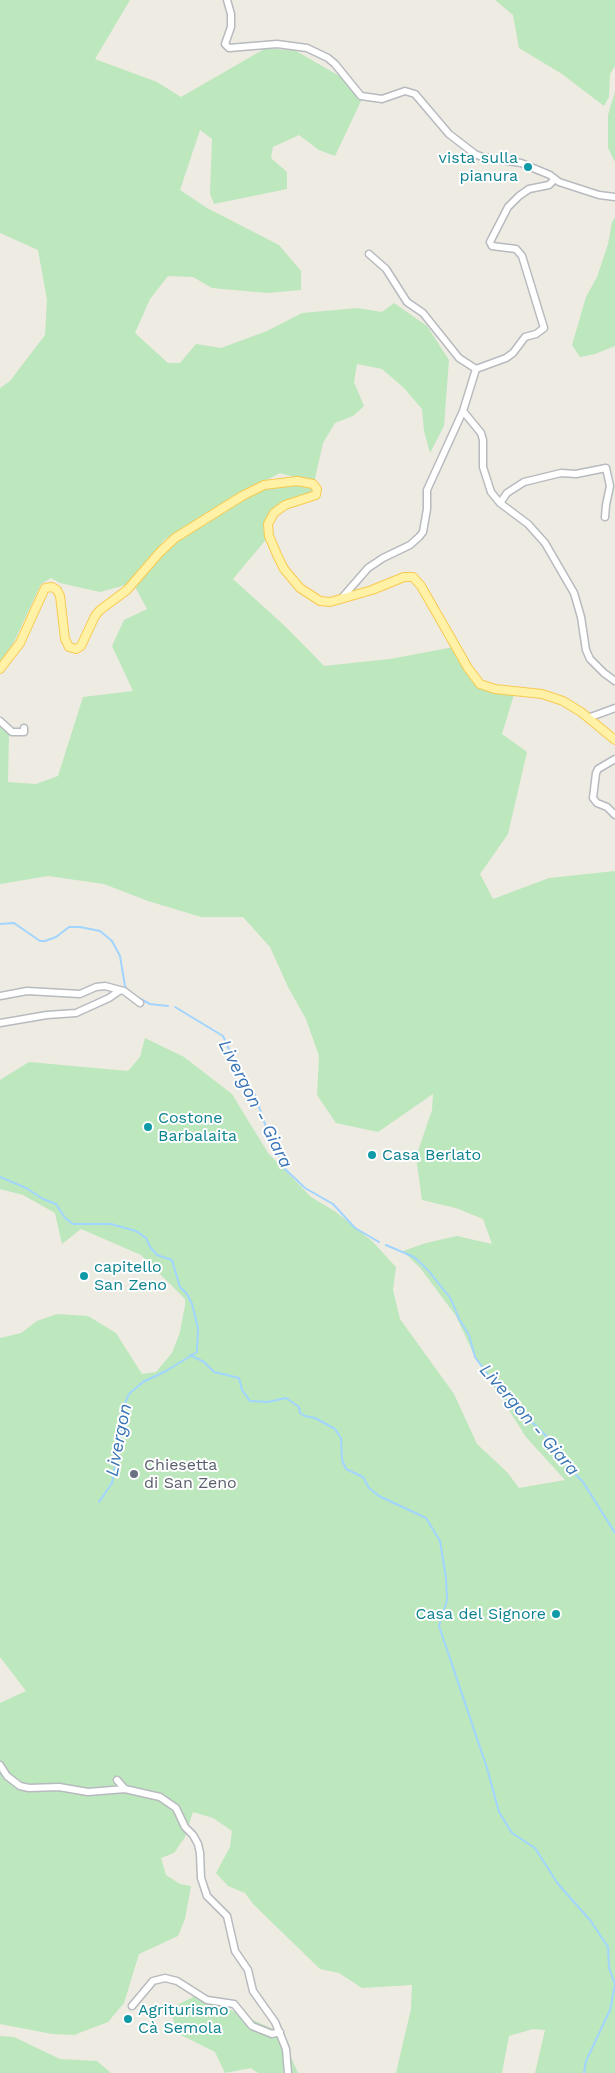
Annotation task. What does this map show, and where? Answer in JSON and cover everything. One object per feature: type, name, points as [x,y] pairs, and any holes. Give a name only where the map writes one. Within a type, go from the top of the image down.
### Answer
[{"type":"main road","points":[[0,669],[20,643],[45,588],[52,587],[57,590],[60,596],[65,639],[69,647],[76,649],[81,646],[95,616],[100,610],[127,590],[171,542],[242,496],[264,485],[296,481],[313,484],[317,489],[316,495],[285,505],[274,513],[268,524],[269,536],[278,557],[292,580],[300,588],[320,601],[330,602],[404,577],[413,577],[421,586],[468,668],[480,684],[495,689],[532,692],[552,697],[573,706],[615,740]]},
{"type":"street","points":[[228,0],[231,27],[225,44],[229,48],[277,44],[307,48],[332,61],[361,96],[376,99],[400,91],[411,92],[419,98],[450,134],[475,154],[482,157],[521,163],[550,175],[554,180],[599,195],[615,197]]},
{"type":"street","points":[[476,369],[506,358],[513,353],[525,337],[536,334],[544,328],[522,256],[516,250],[492,246],[490,242],[508,207],[519,196],[529,189],[548,185],[554,180]]},
{"type":"street","points":[[369,254],[386,269],[407,302],[423,313],[458,358],[476,369]]},
{"type":"street","points":[[341,599],[352,584],[375,562],[410,545],[419,538],[427,509],[427,490],[463,411],[476,369]]},
{"type":"street","points":[[463,411],[481,433],[483,440],[483,467],[491,492],[500,503],[528,524],[545,543],[574,593],[581,617],[586,650],[590,659],[615,681]]},
{"type":"street","points":[[500,503],[508,493],[524,482],[553,475],[576,474],[606,468],[610,486],[605,516]]},
{"type":"street","points":[[588,718],[615,708]]},
{"type":"street","points":[[0,721],[12,732],[24,732],[24,728]]},
{"type":"street","points":[[615,760],[606,764],[596,773],[593,798],[597,803],[607,807],[615,815]]},
{"type":"street","points":[[0,996],[27,991],[80,994],[96,987],[105,986],[124,991],[140,1003]]},
{"type":"street","points":[[0,1023],[76,1012],[109,998],[119,991]]},
{"type":"street","points":[[0,1765],[13,1782],[29,1788],[59,1787],[88,1792],[125,1788],[160,1797],[176,1808],[185,1827],[198,1844],[201,1878],[207,1896],[227,1916],[235,1951],[248,1970],[254,1991],[280,2032],[286,2049],[288,2073]]},
{"type":"street","points":[[117,1780],[125,1788]]},
{"type":"street","points":[[132,2006],[153,1981],[165,1978],[177,1981],[207,2000],[234,2004],[252,2026],[272,2034],[280,2032]]},
{"type":"green space","points":[[0,0],[130,0],[95,59],[157,82],[181,97],[266,48],[296,51],[350,82],[362,99],[335,156],[319,150],[299,135],[273,147],[271,158],[287,172],[287,189],[214,204],[210,194],[212,139],[200,130],[180,190],[207,208],[279,245],[301,271],[301,290],[267,293],[212,288],[193,277],[168,276],[150,299],[135,333],[168,363],[180,363],[196,344],[221,348],[267,331],[302,313],[358,308],[382,312],[394,303],[427,326],[449,360],[444,426],[430,453],[424,431],[422,409],[404,388],[382,369],[357,364],[354,382],[364,406],[353,416],[335,423],[323,443],[314,483],[280,473],[217,506],[164,540],[139,576],[160,552],[264,485],[297,481],[311,486],[314,491],[312,497],[274,513],[269,536],[233,579],[287,628],[324,666],[390,659],[459,646],[475,674],[485,683],[516,688],[502,734],[527,752],[508,834],[480,874],[493,899],[549,878],[615,871],[615,2073],[535,2073],[545,2030],[533,2029],[509,2036],[502,2073],[396,2073],[411,2009],[412,1985],[362,1988],[339,1973],[320,1969],[253,1904],[245,1893],[228,1886],[216,1873],[230,1847],[232,1831],[213,1818],[193,1812],[185,1837],[174,1853],[161,1858],[166,1875],[180,1884],[191,1886],[185,1919],[178,1936],[139,1954],[124,2003],[108,2022],[74,2035],[52,2034],[0,2024],[0,1703],[26,1691],[0,1657],[0,1338],[21,1333],[37,1321],[57,1314],[88,1316],[116,1333],[142,1374],[156,1372],[172,1353],[180,1332],[185,1299],[141,1255],[81,1229],[62,1244],[55,1213],[23,1195],[0,1189],[0,1080],[29,1062],[128,1071],[140,1057],[145,1038],[184,1057],[232,1094],[268,1153],[311,1197],[336,1212],[372,1241],[396,1267],[393,1290],[400,1319],[454,1394],[477,1444],[507,1472],[519,1488],[565,1480],[526,1437],[475,1357],[456,1316],[421,1269],[403,1251],[426,1243],[457,1236],[492,1244],[483,1219],[456,1208],[422,1200],[416,1157],[432,1110],[433,1094],[378,1132],[336,1123],[317,1095],[319,1056],[306,1019],[288,987],[270,947],[243,917],[201,917],[148,901],[104,884],[48,876],[0,884],[0,726],[9,732],[8,782],[36,784],[58,776],[83,697],[133,691],[112,646],[124,620],[147,609],[133,583],[100,592],[60,583],[51,578],[41,584],[14,642],[0,662],[0,388],[10,381],[45,335],[47,300],[38,250],[0,233]]},
{"type":"green space","points":[[495,0],[615,0],[615,66],[610,74],[609,97],[604,106],[562,74],[519,48],[513,15]]},
{"type":"green space","points":[[615,91],[615,162],[608,148],[608,115]]},
{"type":"green space","points":[[615,217],[615,346],[595,354],[580,357],[572,345],[586,297],[597,277]]},
{"type":"green space","points":[[197,1995],[280,2032],[298,2073],[258,2073],[251,2068],[225,2073],[215,2052],[179,2034],[169,2009]]},
{"type":"green space","points":[[0,2036],[14,2037],[60,2059],[97,2061],[111,2073],[0,2073]]},
{"type":"waterway","name":"Livergon - Giara","points":[[0,924],[14,923],[40,941],[56,937],[69,927],[100,931],[112,941],[120,956],[127,990]]},
{"type":"waterway","name":"Livergon - Giara","points":[[133,995],[150,1004],[168,1006]]},
{"type":"waterway","name":"Livergon - Giara","points":[[175,1007],[223,1036],[238,1069],[255,1095],[269,1136],[285,1169],[305,1188],[333,1204],[355,1228],[379,1242]]},
{"type":"waterway","name":"Livergon","points":[[0,1177],[56,1204],[65,1218],[73,1224],[111,1224],[136,1231],[146,1238],[150,1247],[157,1255],[172,1260],[180,1287],[187,1294],[192,1304],[198,1328],[197,1352],[166,1371],[143,1382],[129,1394],[123,1408],[120,1441],[112,1483],[99,1502]]},
{"type":"waterway","name":"Livergon - Giara","points":[[386,1245],[414,1257],[428,1270],[451,1299],[459,1319],[469,1335],[475,1357],[496,1386],[558,1448],[566,1464],[583,1482],[615,1533]]},
{"type":"waterway","points":[[190,1355],[204,1362],[214,1372],[239,1378],[242,1390],[250,1401],[268,1402],[286,1398],[299,1407],[300,1413],[315,1418],[335,1429],[341,1438],[342,1460],[346,1469],[363,1477],[369,1488],[379,1496],[426,1518],[440,1541],[446,1578],[447,1600],[439,1626],[487,1768],[499,1812],[512,1833],[535,1848],[558,1884],[590,1920],[608,1947],[609,1968],[615,1984]]},
{"type":"waterway","points":[[584,2073],[586,2061],[610,2010],[615,1985]]},
{"type":"place","name":"vista sulla pianura","points":[[528,167]]},
{"type":"place","name":"Costone Barbalaita","points":[[148,1127]]},
{"type":"place","name":"Casa Berlato","points":[[372,1155]]},
{"type":"place","name":"capitello San Zeno","points":[[84,1276]]},
{"type":"place","name":"Chiesetta di San Zeno","points":[[134,1474]]},
{"type":"place","name":"Casa del Signore","points":[[556,1614]]},
{"type":"place","name":"Agriturismo Cà Semola","points":[[128,2019]]}]
